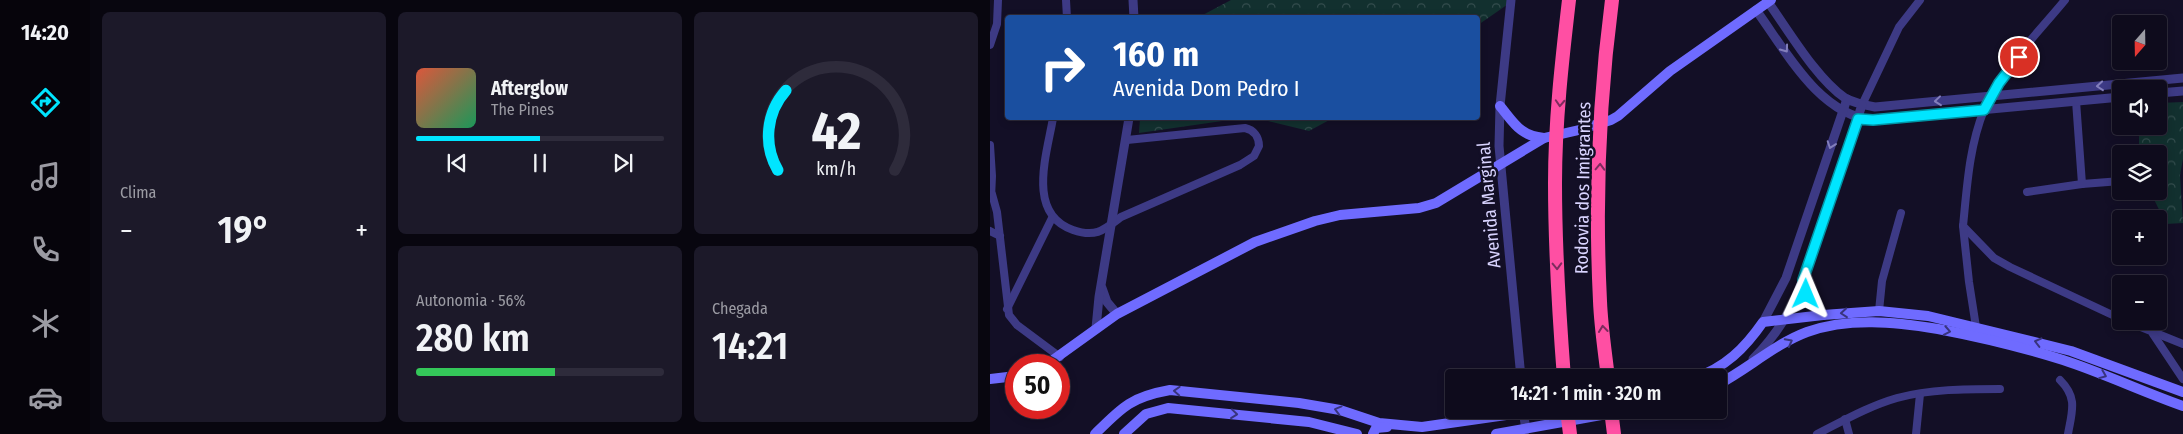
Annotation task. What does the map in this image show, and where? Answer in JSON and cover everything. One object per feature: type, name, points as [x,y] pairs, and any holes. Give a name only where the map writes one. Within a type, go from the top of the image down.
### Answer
[{"type":"highway","name":"Rodovia dos Imigrantes","points":[[1563,369],[1558,302],[1555,181],[1562,55],[1569,0]]},
{"type":"highway","name":"Rodovia dos Imigrantes","points":[[1607,369],[1600,302],[1599,183],[1604,58],[1612,0]]},
{"type":"highway","points":[[1568,419],[1570,434]]},
{"type":"highway","points":[[1612,419],[1614,434]]},
{"type":"main road","points":[[1064,354],[1096,328],[1118,314],[1255,242],[1315,221],[1340,215],[1419,208],[1436,203],[1544,138],[1611,120],[1670,71],[1770,1]]},
{"type":"main road","points":[[1500,106],[1522,132],[1532,137],[1544,138]]},
{"type":"main road","points":[[1803,280],[1812,305],[1823,315]]},
{"type":"main road","points":[[1716,369],[1736,355],[1750,341],[1763,322],[1878,311],[1928,316],[2071,351],[2183,392]]},
{"type":"main road","points":[[1727,379],[1805,333],[1820,328],[1878,322],[1908,324],[1993,341],[2062,360],[2183,406]]},
{"type":"main road","points":[[991,380],[1005,378]]},
{"type":"main road","points":[[1095,434],[1128,403],[1152,393],[1170,390],[1328,407],[1397,426],[1427,427]]},
{"type":"main road","points":[[1124,434],[1146,414],[1168,408],[1309,422],[1357,434]]},
{"type":"main road","points":[[1309,422],[1324,420],[1360,430],[1364,427],[1364,418]]},
{"type":"main road","points":[[1373,434],[1374,429],[1378,427],[1417,430],[1479,419]]},
{"type":"main road","points":[[1496,434],[1583,419]]},
{"type":"street","points":[[990,45],[997,24],[998,0]]},
{"type":"street","points":[[1066,0],[1067,15]]},
{"type":"street","points":[[1133,0],[1134,15]]},
{"type":"street","name":"Avenida Marginal","points":[[1511,0],[1500,106],[1499,146],[1520,369]]},
{"type":"street","points":[[1746,366],[1768,344],[1785,321],[1803,280],[1862,105],[1896,33],[1920,0]]},
{"type":"street","points":[[1976,327],[1963,226],[1971,155],[1984,110],[1991,96],[2007,71],[2064,0]]},
{"type":"street","points":[[1770,1],[1825,82],[1847,99],[1862,105],[1874,107],[2183,78]]},
{"type":"street","points":[[1756,10],[1813,88],[1828,102],[1858,119],[1873,120],[2112,97]]},
{"type":"street","points":[[2167,92],[2183,91]]},
{"type":"street","points":[[1763,322],[1786,278],[1847,99]]},
{"type":"street","points":[[2076,101],[2082,184]]},
{"type":"street","points":[[1053,120],[1043,187],[1046,208],[1052,218],[1066,227],[1083,233],[1104,230],[1121,217],[1249,160],[1258,151],[1259,142],[1254,132],[1245,128],[1127,140]]},
{"type":"street","points":[[1096,328],[1129,120]]},
{"type":"street","points":[[990,146],[991,197],[997,212],[1007,309],[1017,325],[1056,354]]},
{"type":"street","points":[[2027,192],[2112,182]]},
{"type":"street","points":[[1878,311],[1882,280],[1901,213]]},
{"type":"street","points":[[1007,309],[1052,218]]},
{"type":"street","points":[[1963,226],[1994,258],[2112,315]]},
{"type":"street","points":[[990,231],[1000,236]]},
{"type":"street","points":[[1102,288],[1107,302],[1118,314]]},
{"type":"street","points":[[2145,330],[2183,344]]},
{"type":"street","points":[[2153,334],[2183,379]]},
{"type":"street","points":[[2060,380],[2070,390],[2073,400],[2068,434]]},
{"type":"street","points":[[1817,434],[1845,419],[1897,399],[1920,394],[2000,389]]},
{"type":"street","points":[[1916,434],[1920,394]]},
{"type":"street","points":[[1525,419],[1526,430]]},
{"type":"street","points":[[1845,419],[1849,434]]},
{"type":"green space","points":[[1231,0],[1514,0],[1480,24],[1480,15],[1203,15]]},
{"type":"green space","points":[[2183,102],[2183,159],[2180,175],[2183,223],[2167,224],[2167,210],[2159,210],[2154,200],[2167,200],[2167,145],[2139,145],[2139,135],[2167,135],[2167,103]]},
{"type":"green space","points":[[1140,120],[1229,120],[1139,133]]},
{"type":"green space","points":[[1264,120],[1329,120],[1309,131]]},
{"type":"route","points":[[1806,294],[1803,280],[1858,119],[1873,120],[1984,110],[1999,83],[2019,57]]}]
